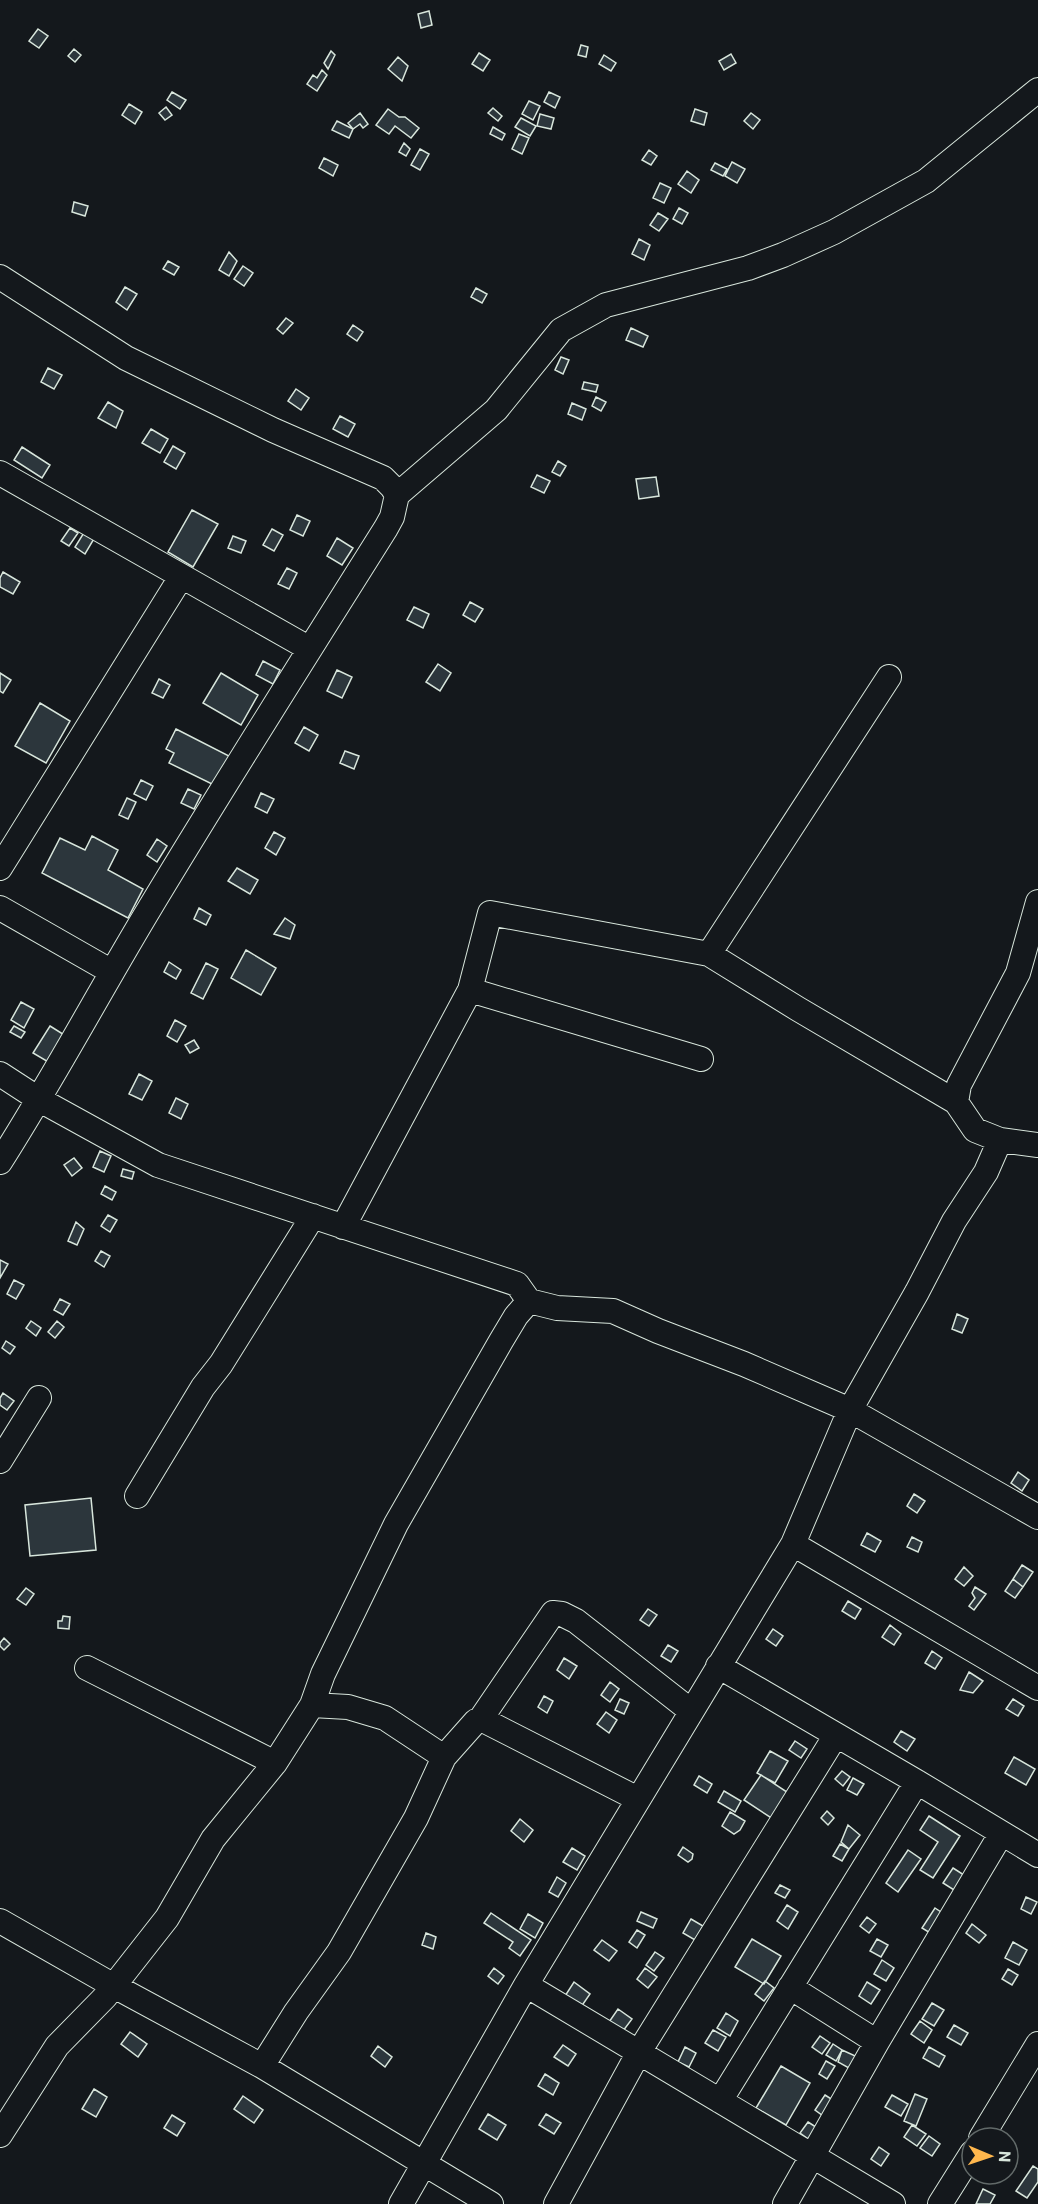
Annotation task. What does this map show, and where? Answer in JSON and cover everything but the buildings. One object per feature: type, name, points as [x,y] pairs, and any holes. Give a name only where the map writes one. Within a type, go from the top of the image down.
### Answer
[{"type":"street","points":[[0,1162],[40,1100],[112,972],[194,835],[386,528],[392,517],[397,495],[496,410],[561,330],[606,305],[748,268],[834,232],[926,181],[1038,90]]},
{"type":"street","points":[[0,277],[126,358],[262,425],[370,471],[392,487],[397,495]]},
{"type":"street","points":[[0,473],[310,649]]},
{"type":"street","points":[[0,868],[181,577]]},
{"type":"street","points":[[709,954],[890,676]]},
{"type":"street","points":[[956,1102],[959,1085],[1018,973],[1038,902]]},
{"type":"street","points":[[0,908],[112,972]]},
{"type":"street","points":[[343,1227],[470,990],[490,913],[709,954],[956,1102],[975,1130],[1000,1140],[1038,1145]]},
{"type":"street","points":[[470,990],[701,1059]]},
{"type":"street","points":[[0,1074],[40,1100],[158,1165],[517,1284],[529,1301],[557,1308],[613,1311],[744,1364],[850,1410],[1038,1517]]},
{"type":"street","points":[[401,2204],[526,1985],[793,1544],[850,1410],[917,1292],[954,1221],[986,1172],[1000,1140]]},
{"type":"street","points":[[137,1496],[203,1387],[221,1364],[313,1216]]},
{"type":"street","points":[[0,2135],[57,2046],[114,1986],[168,1918],[213,1839],[275,1763],[312,1705],[323,1674],[396,1524],[501,1341],[516,1316],[529,1301]]},
{"type":"street","points":[[0,1461],[39,1398]]},
{"type":"street","points":[[793,1544],[1038,1688]]},
{"type":"street","points":[[262,2066],[296,2012],[339,1952],[416,1818],[444,1757],[480,1720],[553,1613],[562,1614],[576,1621],[691,1711]]},
{"type":"street","points":[[718,1666],[917,1782],[1038,1856]]},
{"type":"street","points":[[87,1668],[275,1763]]},
{"type":"street","points":[[312,1705],[348,1707],[385,1718],[444,1757]]},
{"type":"street","points":[[480,1720],[638,1798]]},
{"type":"street","points":[[556,2204],[639,2052],[836,1735]]},
{"type":"street","points":[[720,2101],[917,1782]]},
{"type":"street","points":[[784,2204],[1001,1834]]},
{"type":"street","points":[[0,1921],[262,2066],[491,2204]]},
{"type":"street","points":[[526,1985],[893,2204]]},
{"type":"street","points":[[790,1987],[877,2042]]},
{"type":"street","points":[[988,2126],[1038,2044]]},
{"type":"street","points":[[940,2204],[960,2172]]}]
